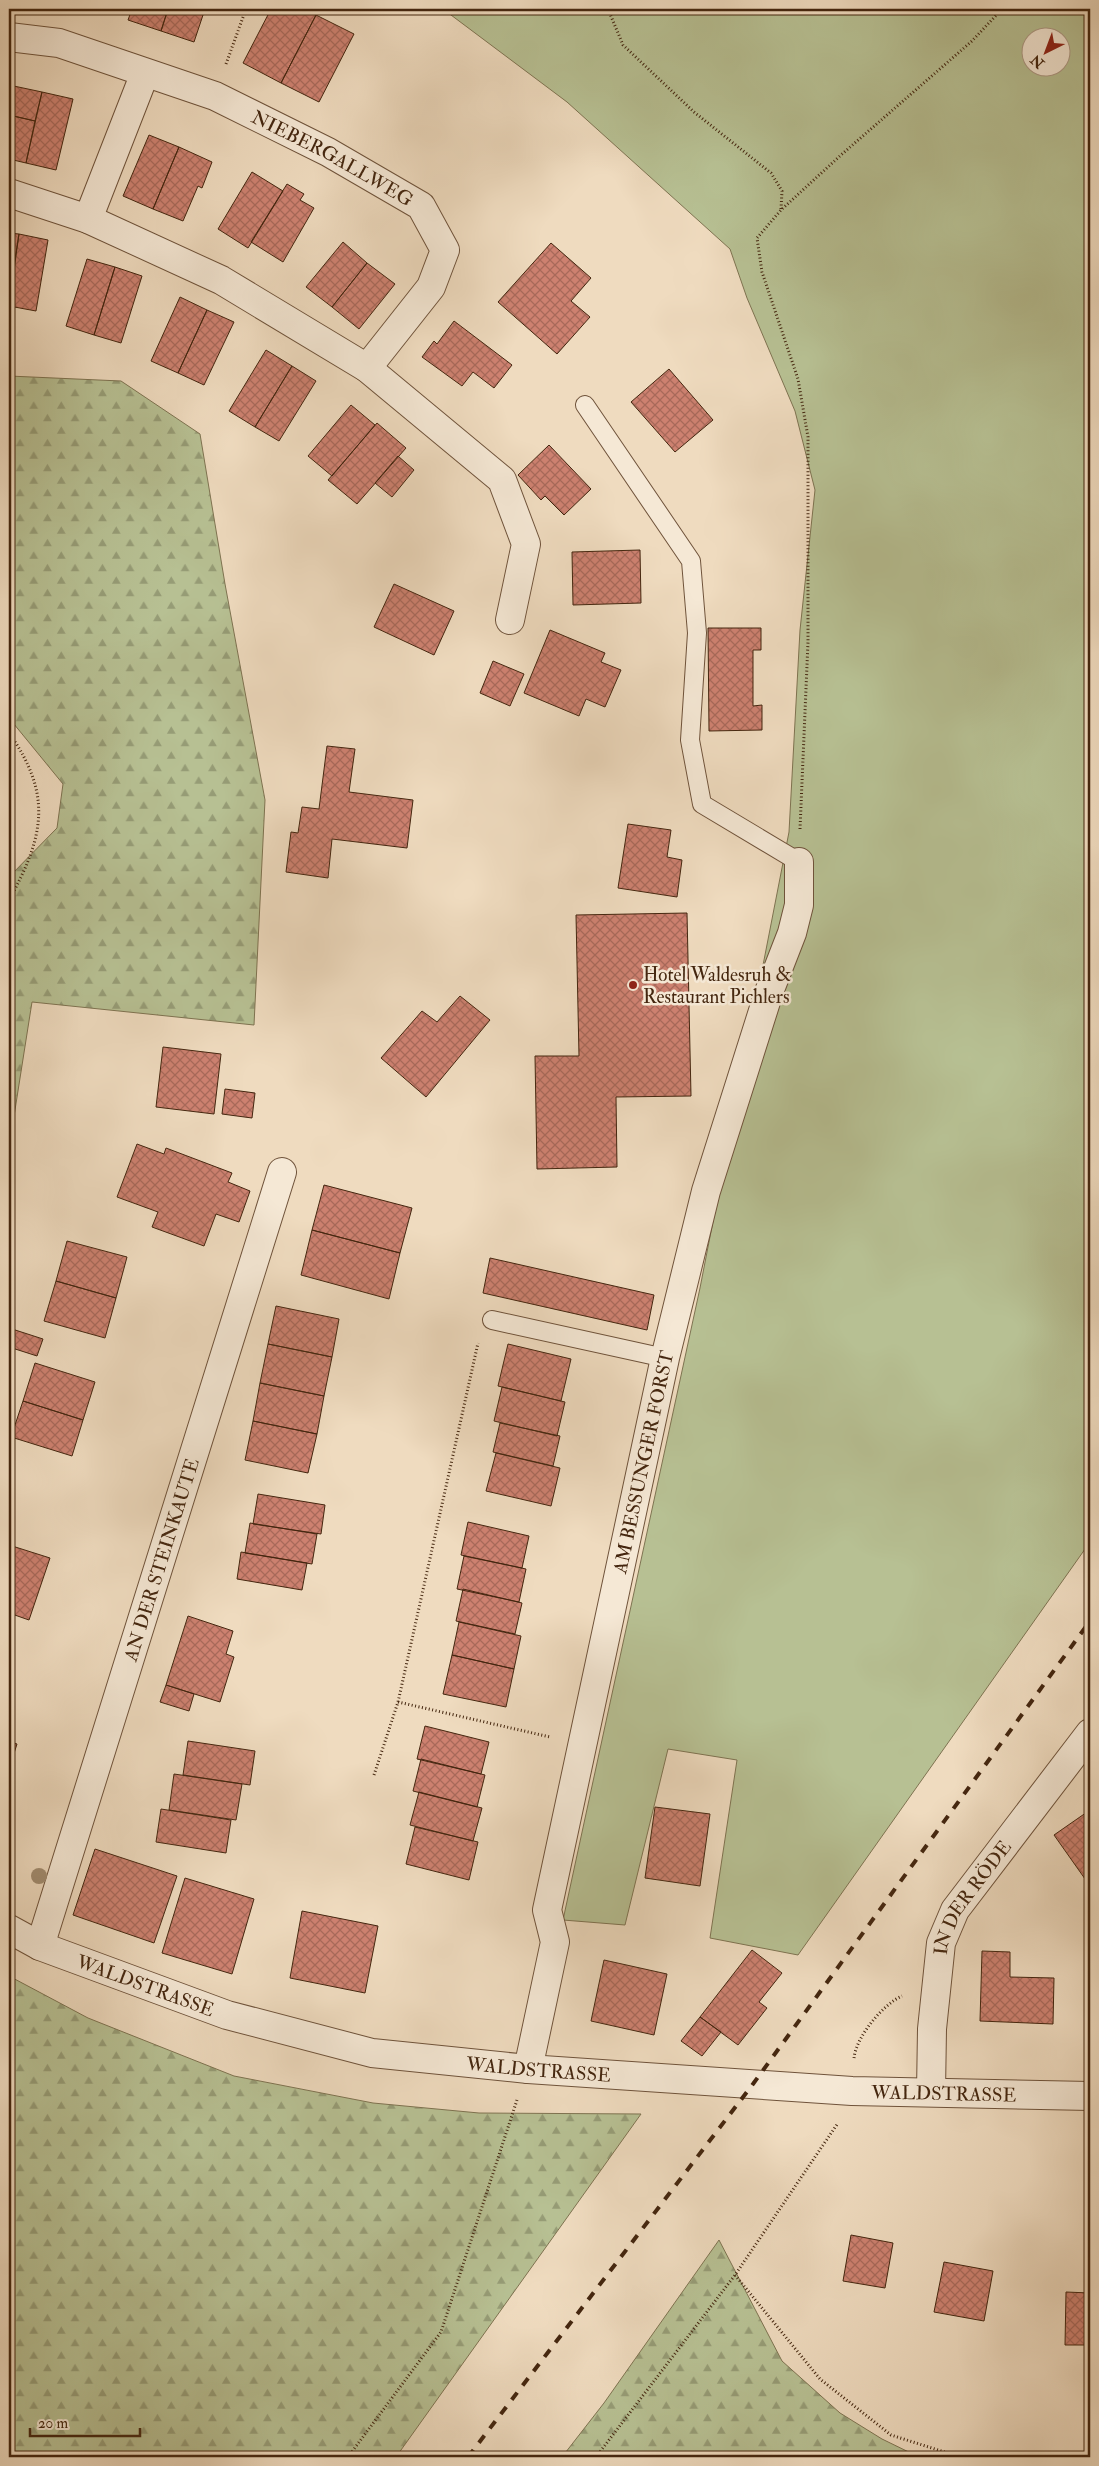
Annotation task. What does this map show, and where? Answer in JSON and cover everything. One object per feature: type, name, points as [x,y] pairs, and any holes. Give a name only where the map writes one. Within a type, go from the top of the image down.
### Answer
[{"type":"street","name":"NIEBERGALLWEG","points":[[9,37],[59,43],[215,96],[328,152],[421,206],[445,250],[431,287],[367,368]]},
{"type":"street","points":[[88,219],[146,73]]},
{"type":"street","points":[[9,193],[88,219],[221,280],[367,368],[502,480],[526,544],[510,620]]},
{"type":"street","name":"AM BESSUNGER FORST","points":[[528,2069],[555,1942],[547,1910],[665,1358],[706,1191],[769,992],[792,932],[799,905],[799,862]]},
{"type":"street","name":"AN DER STEINKAUTE","points":[[40,1946],[282,1172]]},
{"type":"street","name":"IN DER RÖDE","points":[[931,2092],[935,1992],[941,1943],[955,1910],[1090,1733]]},
{"type":"street","name":"WALDSTRASSE","points":[[9,1929],[40,1946],[227,2015],[363,2051],[528,2069],[852,2091],[1090,2096]]},
{"type":"lane","points":[[585,405],[691,560],[697,633],[690,740],[702,804],[799,862]]},
{"type":"lane","points":[[492,1320],[665,1358]]},
{"type":"path","points":[[215,96],[246,9]]},
{"type":"path","points":[[608,9],[622,45],[694,112],[772,173],[782,191],[781,210]]},
{"type":"path","points":[[799,862],[808,642],[808,437],[798,379],[762,272],[757,238],[781,210],[972,41],[1002,9]]},
{"type":"path","points":[[9,733],[30,770],[41,808],[36,841],[24,873],[9,900]]},
{"type":"path","points":[[374,1775],[398,1702],[480,1331],[492,1320]]},
{"type":"path","points":[[398,1702],[584,1744]]},
{"type":"path","points":[[596,2457],[735,2275],[847,2110],[852,2091],[855,2051],[871,2022],[887,2004],[900,1996],[935,1992]]},
{"type":"path","points":[[348,2457],[441,2332],[528,2069]]},
{"type":"path","points":[[735,2275],[820,2379],[892,2435],[960,2457]]},
{"type":"green space","points":[[443,9],[1090,9],[1090,1542],[798,1955],[710,1938],[737,1760],[668,1749],[625,1925],[563,1920],[700,1288],[789,832],[800,630],[815,490],[795,411],[747,298],[730,249],[567,102]]},
{"type":"green space","points":[[9,376],[121,381],[200,434],[225,584],[265,800],[254,1025],[32,1002],[9,1148],[9,877],[57,828],[63,784],[9,718]]},
{"type":"green space","points":[[9,1976],[88,2018],[234,2076],[373,2103],[479,2113],[641,2114],[396,2457],[9,2457]]},
{"type":"green space","points":[[719,2240],[782,2361],[840,2413],[882,2439],[919,2457],[562,2457],[604,2403]]},
{"type":"building","points":[[132,9],[168,9],[161,31],[128,20]]},
{"type":"building","points":[[168,9],[205,9],[194,42],[161,31]]},
{"type":"building","points":[[271,9],[303,9],[316,15],[281,83],[243,63]]},
{"type":"building","points":[[316,15],[354,34],[319,102],[281,83]]},
{"type":"building","points":[[9,85],[42,92],[35,121],[9,115]]},
{"type":"building","points":[[42,92],[73,99],[56,170],[26,163]]},
{"type":"building","points":[[9,115],[35,121],[26,163],[9,159]]},
{"type":"building","points":[[149,135],[179,147],[153,209],[123,196]]},
{"type":"building","points":[[179,147],[212,162],[202,188],[198,186],[183,221],[153,209]]},
{"type":"building","points":[[252,172],[283,191],[248,248],[218,229]]},
{"type":"building","points":[[287,184],[304,194],[300,200],[314,208],[283,262],[251,242]]},
{"type":"building","points":[[9,233],[19,234],[9,296]]},
{"type":"building","points":[[19,234],[48,240],[36,311],[9,306]]},
{"type":"building","points":[[343,242],[367,263],[332,307],[306,287]]},
{"type":"building","points":[[551,243],[591,278],[571,301],[590,317],[557,354],[498,302]]},
{"type":"building","points":[[87,259],[115,267],[94,335],[66,326]]},
{"type":"building","points":[[367,263],[395,284],[359,329],[332,307]]},
{"type":"building","points":[[115,267],[142,276],[121,343],[94,335]]},
{"type":"building","points":[[180,297],[207,310],[178,373],[151,361]]},
{"type":"building","points":[[207,310],[234,322],[204,385],[178,373]]},
{"type":"building","points":[[454,321],[512,365],[494,388],[473,372],[462,386],[422,357],[434,341],[437,344]]},
{"type":"building","points":[[266,350],[292,366],[255,427],[229,411]]},
{"type":"building","points":[[292,366],[316,381],[279,441],[255,427]]},
{"type":"building","points":[[669,369],[713,420],[675,452],[631,402]]},
{"type":"building","points":[[351,405],[375,425],[332,476],[308,456]]},
{"type":"building","points":[[377,423],[406,448],[357,504],[328,480]]},
{"type":"building","points":[[549,445],[591,489],[564,515],[545,496],[541,500],[518,475]]},
{"type":"building","points":[[398,456],[414,470],[392,497],[375,483]]},
{"type":"building","points":[[640,550],[641,603],[573,605],[572,552]]},
{"type":"building","points":[[394,584],[454,611],[434,655],[374,627]]},
{"type":"building","points":[[708,628],[761,628],[761,650],[753,650],[753,706],[762,705],[762,730],[709,731]]},
{"type":"building","points":[[550,630],[605,653],[601,662],[621,670],[605,707],[586,699],[579,716],[524,693]]},
{"type":"building","points":[[493,661],[524,674],[510,706],[480,693]]},
{"type":"building","points":[[327,746],[355,749],[349,792],[413,800],[407,848],[332,839],[328,878],[286,872],[291,832],[298,833],[302,807],[319,809]]},
{"type":"building","points":[[628,824],[671,830],[667,857],[682,860],[677,897],[618,888]]},
{"type":"building","name":"Hotel Waldesruh & Restaurant Pichlers","points":[[687,913],[691,1096],[616,1097],[617,1167],[537,1169],[535,1056],[579,1056],[576,915]]},
{"type":"building","points":[[460,996],[490,1020],[426,1097],[381,1058],[422,1011],[437,1022]]},
{"type":"building","points":[[163,1047],[221,1054],[214,1114],[156,1107]]},
{"type":"building","points":[[225,1089],[255,1093],[252,1118],[222,1114]]},
{"type":"building","points":[[137,1144],[164,1154],[166,1148],[232,1173],[228,1182],[250,1191],[239,1222],[216,1214],[204,1246],[152,1227],[158,1212],[117,1197]]},
{"type":"building","points":[[324,1185],[412,1208],[400,1253],[312,1230]]},
{"type":"building","points":[[312,1230],[400,1253],[389,1299],[301,1275]]},
{"type":"building","points":[[67,1241],[127,1257],[116,1298],[56,1281]]},
{"type":"building","points":[[490,1258],[654,1295],[647,1330],[483,1293]]},
{"type":"building","points":[[56,1281],[116,1298],[105,1338],[44,1321]]},
{"type":"building","points":[[276,1306],[339,1319],[332,1357],[268,1344]]},
{"type":"building","points":[[9,1328],[43,1339],[37,1356],[9,1347]]},
{"type":"building","points":[[268,1344],[332,1357],[324,1396],[260,1383]]},
{"type":"building","points":[[508,1344],[571,1359],[561,1401],[498,1386]]},
{"type":"building","points":[[35,1363],[95,1382],[83,1420],[23,1401]]},
{"type":"building","points":[[260,1383],[324,1396],[317,1434],[253,1421]]},
{"type":"building","points":[[502,1387],[565,1402],[557,1436],[494,1421]]},
{"type":"building","points":[[23,1401],[83,1420],[72,1456],[11,1437]]},
{"type":"building","points":[[253,1421],[317,1434],[308,1473],[245,1460]]},
{"type":"building","points":[[500,1423],[560,1436],[553,1466],[493,1452]]},
{"type":"building","points":[[496,1453],[560,1468],[551,1506],[486,1491]]},
{"type":"building","points":[[258,1494],[325,1505],[321,1534],[253,1524]]},
{"type":"building","points":[[468,1522],[529,1536],[522,1568],[461,1555]]},
{"type":"building","points":[[250,1523],[317,1534],[312,1564],[245,1553]]},
{"type":"building","points":[[9,1545],[50,1558],[29,1620],[9,1613]]},
{"type":"building","points":[[241,1552],[307,1563],[302,1590],[237,1579]]},
{"type":"building","points":[[464,1556],[526,1569],[519,1602],[457,1589]]},
{"type":"building","points":[[463,1589],[522,1603],[515,1634],[456,1621]]},
{"type":"building","points":[[188,1616],[233,1631],[226,1654],[234,1657],[220,1702],[166,1685]]},
{"type":"building","points":[[459,1622],[521,1636],[514,1669],[452,1655]]},
{"type":"building","points":[[452,1655],[514,1669],[506,1707],[443,1694]]},
{"type":"building","points":[[166,1685],[194,1694],[189,1711],[160,1702]]},
{"type":"building","points":[[425,1726],[489,1742],[481,1774],[417,1759]]},
{"type":"building","points":[[9,1741],[17,1744],[9,1769]]},
{"type":"building","points":[[188,1741],[255,1751],[250,1785],[183,1775]]},
{"type":"building","points":[[421,1759],[485,1775],[477,1807],[413,1791]]},
{"type":"building","points":[[174,1774],[242,1784],[236,1820],[169,1810]]},
{"type":"building","points":[[419,1792],[482,1808],[473,1841],[410,1825]]},
{"type":"building","points":[[655,1807],[710,1814],[700,1886],[645,1878]]},
{"type":"building","points":[[161,1809],[231,1820],[226,1853],[156,1842]]},
{"type":"building","points":[[1090,1810],[1090,1886],[1054,1835]]},
{"type":"building","points":[[415,1827],[478,1842],[469,1880],[406,1864]]},
{"type":"building","points":[[95,1849],[177,1876],[154,1943],[73,1915]]},
{"type":"building","points":[[185,1878],[254,1899],[232,1974],[162,1953]]},
{"type":"building","points":[[302,1911],[378,1926],[365,1993],[290,1978]]},
{"type":"building","points":[[752,1950],[782,1973],[759,2002],[767,2008],[738,2045],[700,2017]]},
{"type":"building","points":[[982,1951],[1010,1952],[1010,1977],[1054,1978],[1053,2024],[980,2021]]},
{"type":"building","points":[[604,1960],[667,1974],[654,2035],[591,2021]]},
{"type":"building","points":[[700,2017],[721,2032],[702,2056],[681,2041]]},
{"type":"building","points":[[851,2235],[893,2243],[885,2288],[843,2281]]},
{"type":"building","points":[[944,2262],[993,2271],[984,2321],[934,2312]]},
{"type":"building","points":[[1066,2292],[1090,2293],[1090,2345],[1065,2345]]},
{"type":"railway","points":[[468,2457],[753,2084],[1090,1621]]},
{"type":"place","name":"Hotel Waldesruh & Restaurant Pichlers","points":[[633,985]]}]
